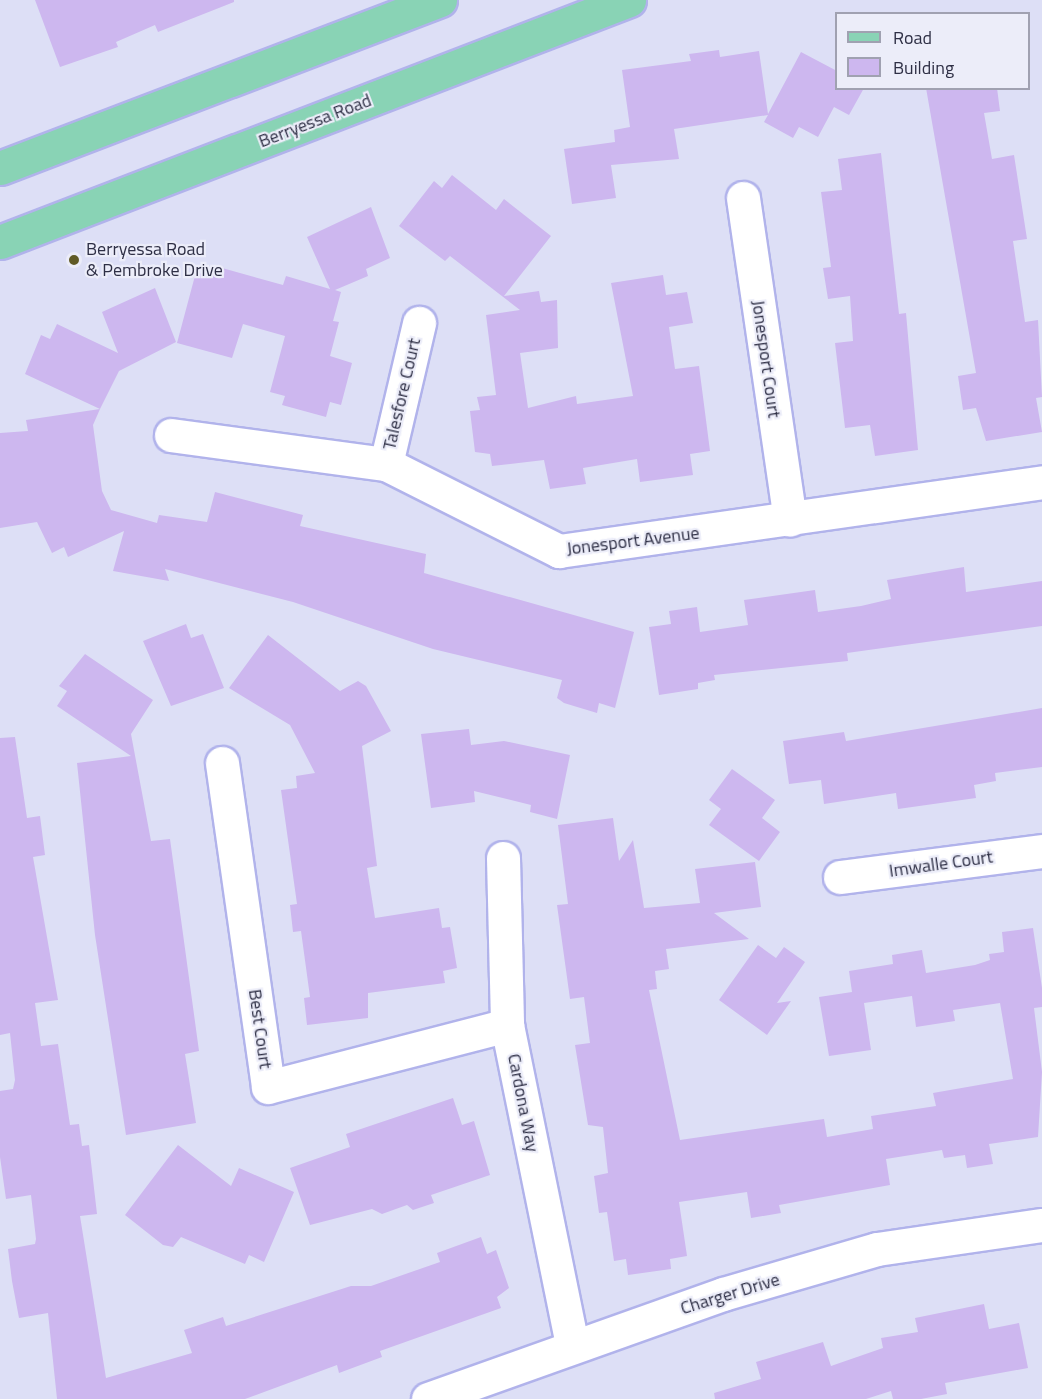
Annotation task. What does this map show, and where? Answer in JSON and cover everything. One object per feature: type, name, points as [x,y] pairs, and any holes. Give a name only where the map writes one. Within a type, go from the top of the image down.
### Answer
[{"type":"main road","points":[[0,168],[440,0]]},
{"type":"main road","name":"Berryessa Road","points":[[0,242],[629,0]]},
{"type":"street","name":"Jonesport Court","points":[[743,198],[790,520]]},
{"type":"street","name":"Talesfore Court","points":[[386,464],[419,323]]},
{"type":"street","name":"Jonesport Avenue","points":[[171,435],[386,464],[559,551],[790,520],[1042,482]]},
{"type":"street","name":"Best Court","points":[[222,763],[268,1087],[507,1025]]},
{"type":"street","name":"Imwalle Court","points":[[840,877],[1042,851]]},
{"type":"street","name":"Cardona Way","points":[[503,858],[507,1025],[572,1345]]},
{"type":"street","name":"Charger Drive","points":[[428,1399],[572,1345],[878,1249],[1042,1225]]},
{"type":"building","points":[[35,0],[234,0],[234,2],[158,32],[155,25],[116,42],[118,47],[60,67]]},
{"type":"building","points":[[719,50],[720,57],[759,51],[768,114],[801,52],[835,70],[835,90],[863,90],[849,115],[834,107],[818,137],[799,127],[793,138],[764,122],[768,115],[674,129],[679,159],[611,165],[616,198],[572,204],[564,149],[615,142],[614,130],[630,127],[622,70],[691,61],[689,54]]},
{"type":"building","points":[[926,90],[997,90],[1000,111],[984,113],[992,159],[1014,155],[1027,239],[1013,241],[1025,322],[1038,320],[1042,397],[1036,398],[1042,432],[986,441],[976,408],[963,410],[958,376],[976,373]]},
{"type":"building","points":[[881,153],[899,314],[906,313],[918,450],[875,456],[870,425],[845,428],[835,343],[853,341],[850,296],[828,299],[823,268],[831,267],[821,192],[842,190],[838,159]]},
{"type":"building","points":[[452,175],[496,210],[504,199],[551,236],[504,296],[539,291],[541,302],[557,300],[558,348],[520,353],[528,408],[576,396],[577,404],[633,396],[611,283],[663,275],[666,295],[687,292],[693,323],[669,327],[675,369],[699,366],[710,451],[690,454],[693,475],[640,482],[637,459],[583,468],[586,484],[550,489],[544,460],[492,466],[490,454],[475,452],[470,411],[480,410],[477,397],[496,395],[486,315],[520,310],[450,256],[445,261],[399,226],[434,181],[442,188]]},
{"type":"building","points":[[371,207],[390,258],[366,269],[368,276],[335,290],[341,292],[333,321],[339,322],[330,356],[352,363],[341,405],[330,402],[326,417],[282,405],[285,396],[270,392],[285,336],[243,324],[232,358],[177,343],[196,272],[212,277],[215,266],[283,285],[286,276],[330,289],[307,237]]},
{"type":"building","points":[[155,288],[176,342],[119,371],[100,409],[25,374],[41,335],[50,339],[57,324],[118,353],[102,312]]},
{"type":"building","points":[[100,409],[93,425],[102,491],[111,510],[157,523],[159,515],[207,522],[215,492],[303,515],[300,526],[426,554],[424,573],[634,632],[615,708],[599,703],[597,713],[564,703],[557,698],[562,680],[433,649],[293,602],[165,569],[169,581],[113,571],[124,531],[68,557],[64,547],[52,553],[37,522],[0,528],[0,433],[28,431],[26,420]]},
{"type":"building","points":[[964,567],[966,592],[1042,581],[1042,626],[847,653],[848,661],[714,675],[715,680],[698,683],[698,689],[659,695],[649,627],[671,624],[669,611],[697,607],[700,632],[748,625],[744,600],[815,590],[818,612],[861,606],[891,599],[887,580]]},
{"type":"building","points":[[186,624],[191,638],[203,634],[224,688],[171,706],[143,641]]},
{"type":"building","points":[[268,635],[340,691],[358,681],[366,686],[391,731],[362,746],[377,866],[367,868],[375,918],[439,908],[442,928],[450,927],[457,968],[443,971],[445,983],[368,993],[368,1018],[307,1025],[304,998],[310,997],[301,931],[293,932],[290,905],[297,904],[281,790],[297,788],[296,776],[315,773],[290,725],[229,688]]},
{"type":"building","points":[[85,654],[153,700],[131,734],[151,841],[170,839],[199,1051],[185,1054],[196,1123],[126,1135],[95,935],[77,763],[131,756],[57,706],[67,691],[59,686]]},
{"type":"building","points":[[1042,708],[1042,767],[995,773],[996,781],[974,785],[976,798],[898,809],[896,793],[824,804],[821,780],[789,784],[783,741],[844,732],[846,741]]},
{"type":"building","points":[[469,729],[471,745],[504,741],[570,755],[557,819],[530,812],[531,805],[474,791],[475,802],[431,808],[421,734]]},
{"type":"building","points":[[15,737],[27,818],[40,816],[45,855],[33,857],[58,1000],[35,1003],[41,1046],[58,1044],[70,1125],[79,1124],[82,1146],[89,1145],[97,1214],[80,1216],[106,1378],[192,1353],[184,1330],[223,1317],[226,1326],[351,1286],[371,1286],[440,1262],[437,1253],[481,1237],[487,1254],[496,1250],[509,1288],[497,1297],[501,1308],[380,1351],[382,1357],[339,1373],[337,1365],[245,1399],[57,1399],[48,1313],[19,1318],[12,1281],[8,1249],[35,1244],[31,1195],[6,1199],[0,1157],[0,1091],[13,1089],[15,1080],[10,1033],[0,1035],[0,738]]},
{"type":"building","points":[[732,769],[775,800],[762,818],[780,832],[759,861],[709,825],[721,809],[709,800]]},
{"type":"building","points":[[613,818],[619,861],[633,840],[644,908],[700,903],[695,869],[755,862],[761,907],[714,913],[749,939],[666,949],[669,969],[655,971],[657,989],[649,990],[680,1140],[824,1119],[827,1137],[873,1129],[871,1116],[936,1106],[933,1093],[1013,1079],[1000,1003],[953,1010],[955,1021],[916,1027],[912,996],[864,1003],[871,1050],[829,1056],[819,997],[852,992],[849,971],[893,964],[892,955],[922,950],[926,973],[975,965],[990,960],[989,954],[1004,952],[1002,932],[1033,928],[1042,988],[1042,1007],[1034,1008],[1042,1072],[1038,1137],[989,1144],[993,1164],[967,1168],[965,1155],[944,1158],[942,1150],[886,1159],[890,1185],[779,1205],[781,1213],[751,1218],[747,1192],[679,1202],[687,1256],[670,1259],[671,1269],[628,1275],[626,1259],[614,1261],[607,1212],[599,1213],[594,1176],[608,1173],[603,1127],[588,1125],[575,1045],[590,1043],[584,997],[570,999],[557,905],[568,904],[558,825]]},
{"type":"building","points":[[758,945],[776,958],[784,947],[805,962],[777,1003],[791,1001],[767,1035],[719,1000]]},
{"type":"building","points":[[453,1098],[462,1125],[474,1121],[490,1175],[431,1195],[434,1203],[413,1210],[407,1205],[382,1214],[372,1209],[310,1225],[290,1168],[350,1147],[346,1134]]},
{"type":"building","points":[[178,1145],[231,1186],[239,1168],[294,1192],[264,1262],[249,1255],[245,1264],[181,1237],[173,1247],[163,1245],[125,1215]]},
{"type":"building","points":[[984,1304],[989,1329],[1019,1323],[1028,1368],[945,1383],[947,1394],[921,1399],[893,1399],[891,1391],[866,1399],[715,1399],[714,1393],[761,1379],[756,1362],[823,1342],[831,1366],[883,1348],[881,1338],[918,1332],[915,1318]]},
{"type":"place","name":"Berryessa Road & Pembroke Drive","points":[[74,260]]}]
